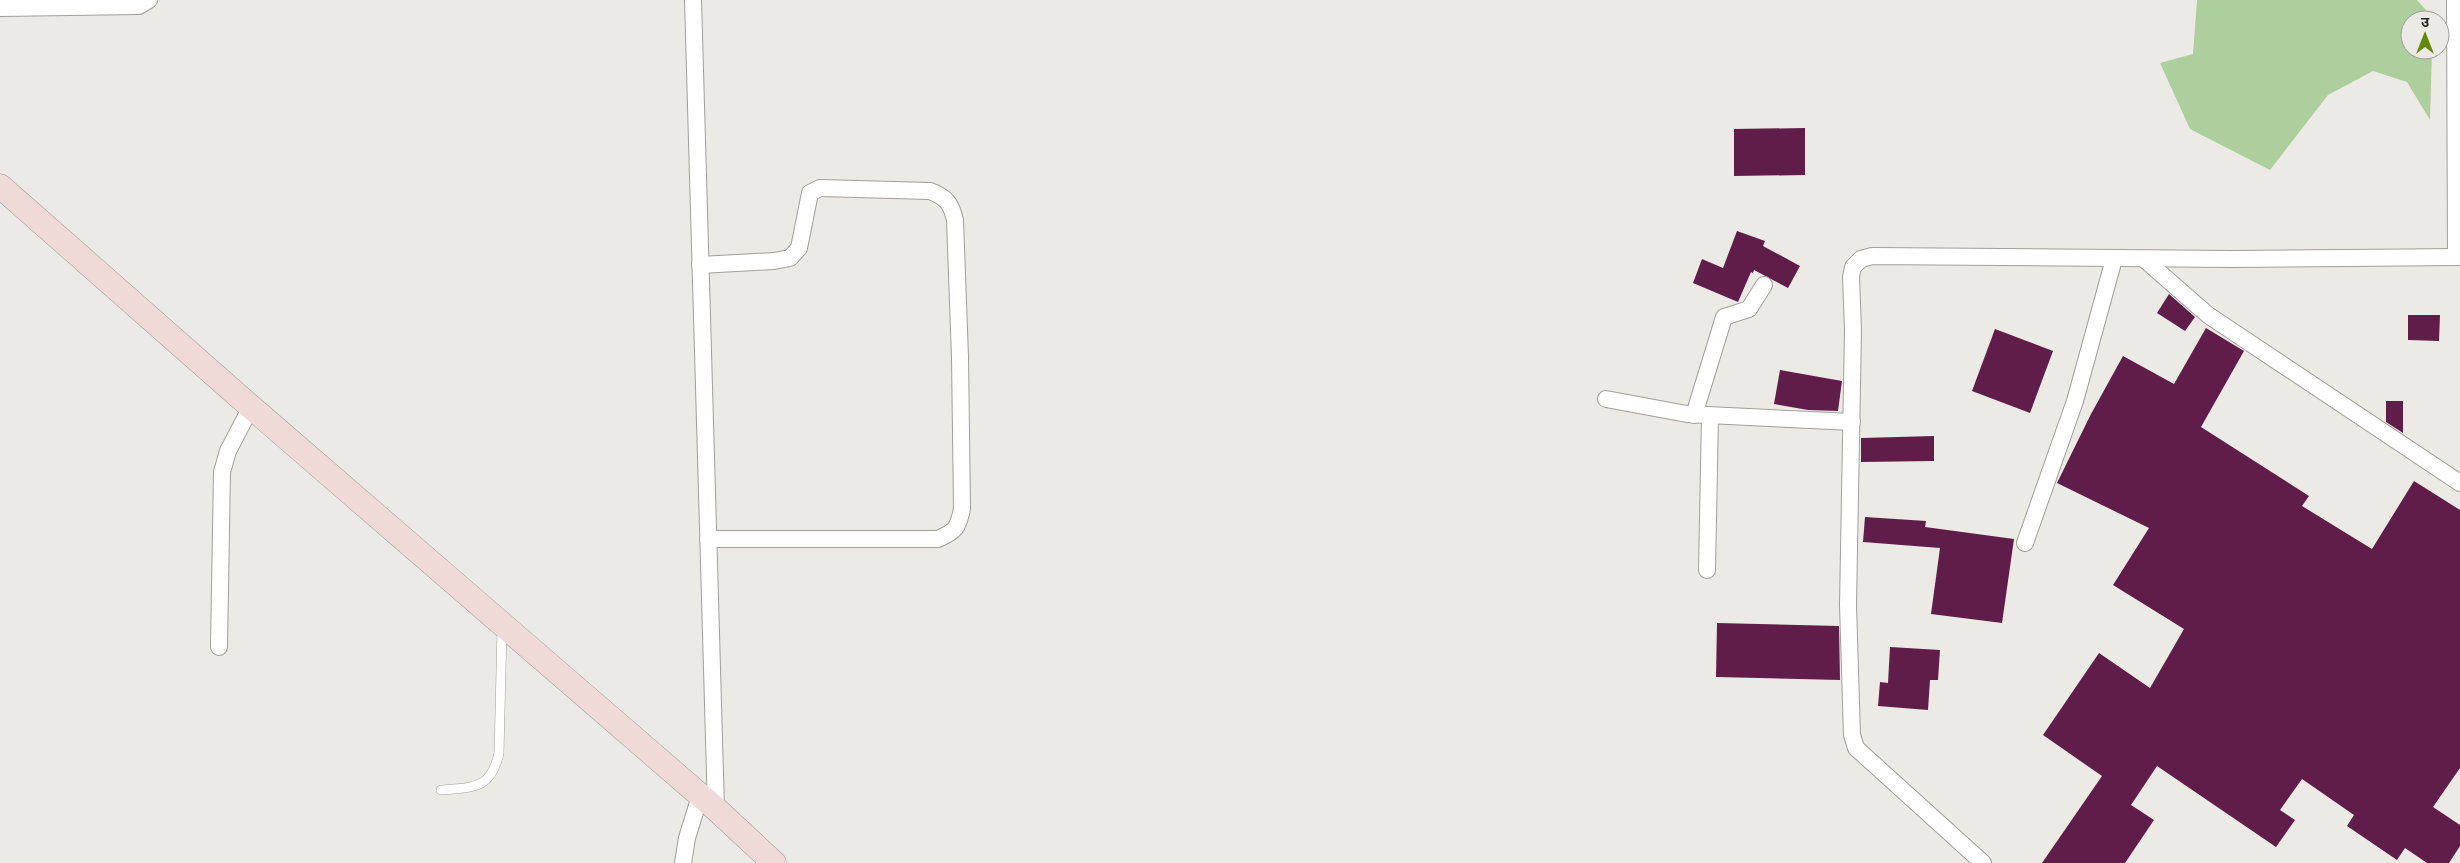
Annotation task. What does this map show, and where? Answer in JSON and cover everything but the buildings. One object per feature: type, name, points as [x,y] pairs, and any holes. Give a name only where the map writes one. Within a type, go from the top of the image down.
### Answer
[{"type":"street","points":[[0,8],[139,6],[149,0]]},
{"type":"street","points":[[682,863],[687,838],[708,802],[708,539],[693,0]]},
{"type":"street","points":[[1983,863],[1856,748],[1852,735],[1848,605],[1854,330],[1851,277],[1854,267],[1861,259],[1872,256],[2029,256],[2114,259],[2458,257],[2455,0]]},
{"type":"street","points":[[0,186],[251,408],[708,802],[774,863]]},
{"type":"street","points":[[700,265],[774,261],[790,258],[799,248],[810,194],[820,188],[930,191],[944,196],[952,206],[955,220],[960,357],[962,509],[958,525],[951,534],[938,539],[708,539]]},
{"type":"street","points":[[2025,543],[2076,401],[2114,259]]},
{"type":"street","points":[[2144,259],[2208,315],[2460,483]]},
{"type":"street","points":[[1694,415],[1724,317],[1749,309],[1764,285]]},
{"type":"street","points":[[1606,398],[1694,415],[1852,422]]},
{"type":"street","points":[[219,647],[222,472],[228,451],[251,408]]},
{"type":"street","points":[[1707,570],[1710,416]]},
{"type":"lane","points":[[440,790],[481,784],[489,779],[496,767],[499,753],[502,624]]},
{"type":"green space","points":[[2197,0],[2417,0],[2426,10],[2400,10],[2400,60],[2432,60],[2430,120],[2407,82],[2373,71],[2328,95],[2270,170],[2190,129],[2160,63],[2193,54]]}]
